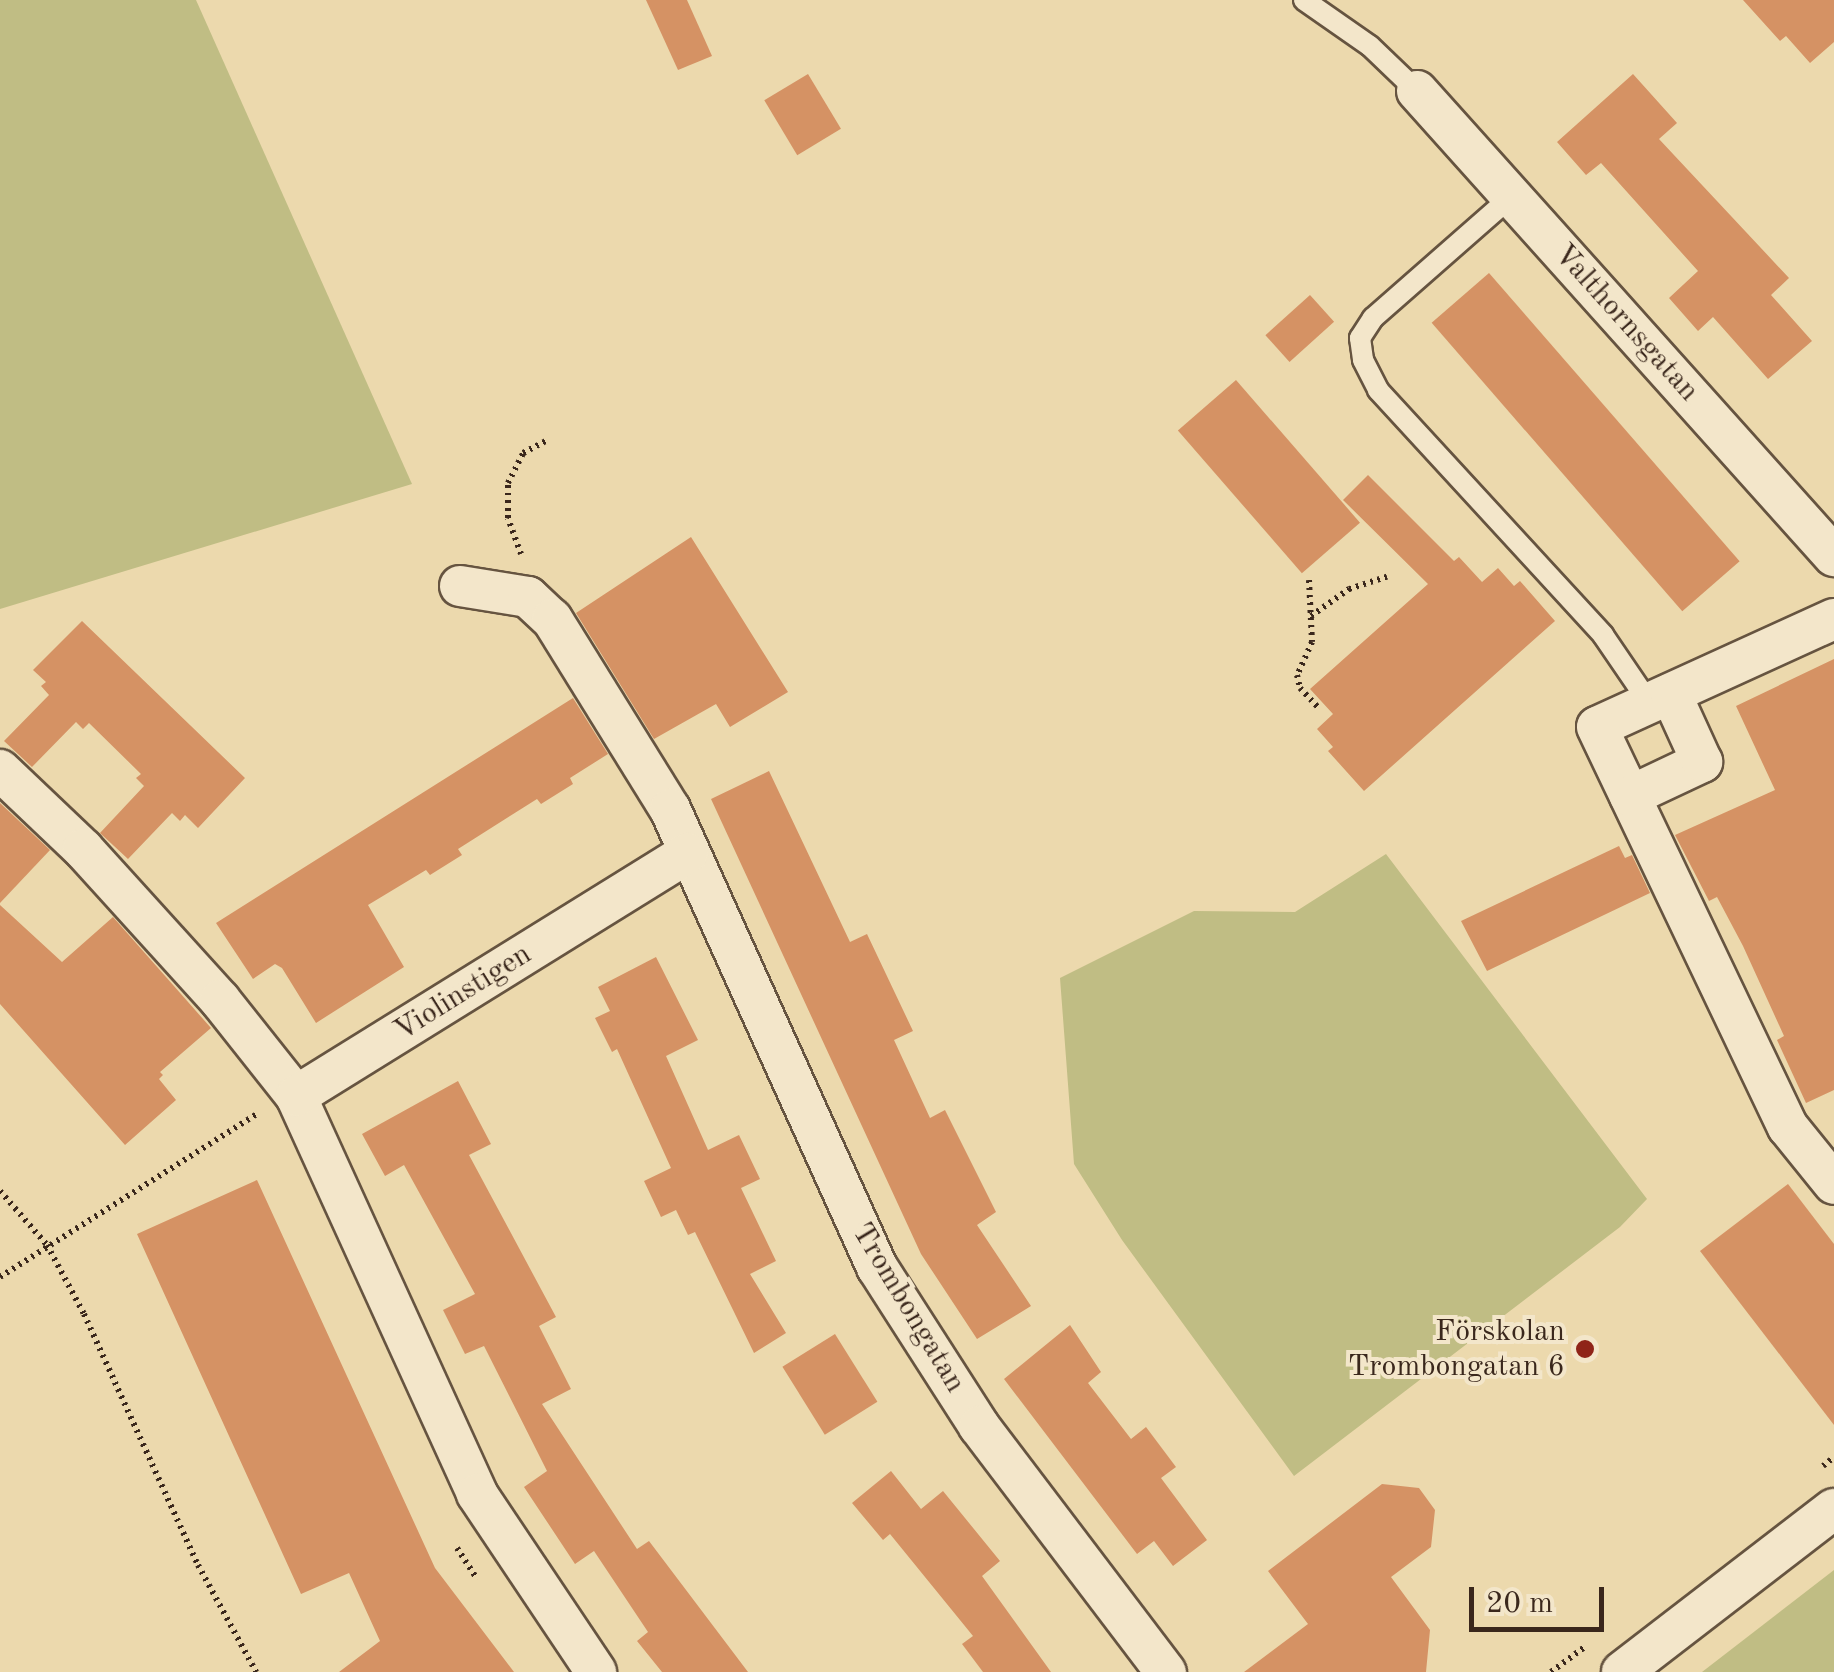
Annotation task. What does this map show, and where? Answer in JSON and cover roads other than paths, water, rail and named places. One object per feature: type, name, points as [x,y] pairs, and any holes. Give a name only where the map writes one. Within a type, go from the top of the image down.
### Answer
[{"type":"street","name":"Valthornsgatan","points":[[1417,91],[1834,556]]},
{"type":"street","points":[[460,586],[528,597],[552,619],[670,809],[688,853]]},
{"type":"street","points":[[1834,620],[1597,727],[1788,1127],[1834,1184]]},
{"type":"street","points":[[1630,796],[1702,762],[1660,699]]},
{"type":"street","points":[[0,770],[84,849],[220,1000],[296,1096],[478,1494],[596,1672]]},
{"type":"street","name":"Violinstigen","points":[[296,1096],[688,853]]},
{"type":"street","name":"Trombongatan","points":[[688,853],[876,1267],[980,1426],[1166,1672]]},
{"type":"street","points":[[1622,1672],[1834,1510]]},
{"type":"lane","points":[[1304,0],[1370,46],[1417,91]]},
{"type":"lane","points":[[1512,196],[1373,318],[1360,338],[1363,360],[1378,390],[1660,699]]},
{"type":"place","name":"Förskolan Trombongatan 6","points":[[1585,1349]]}]
